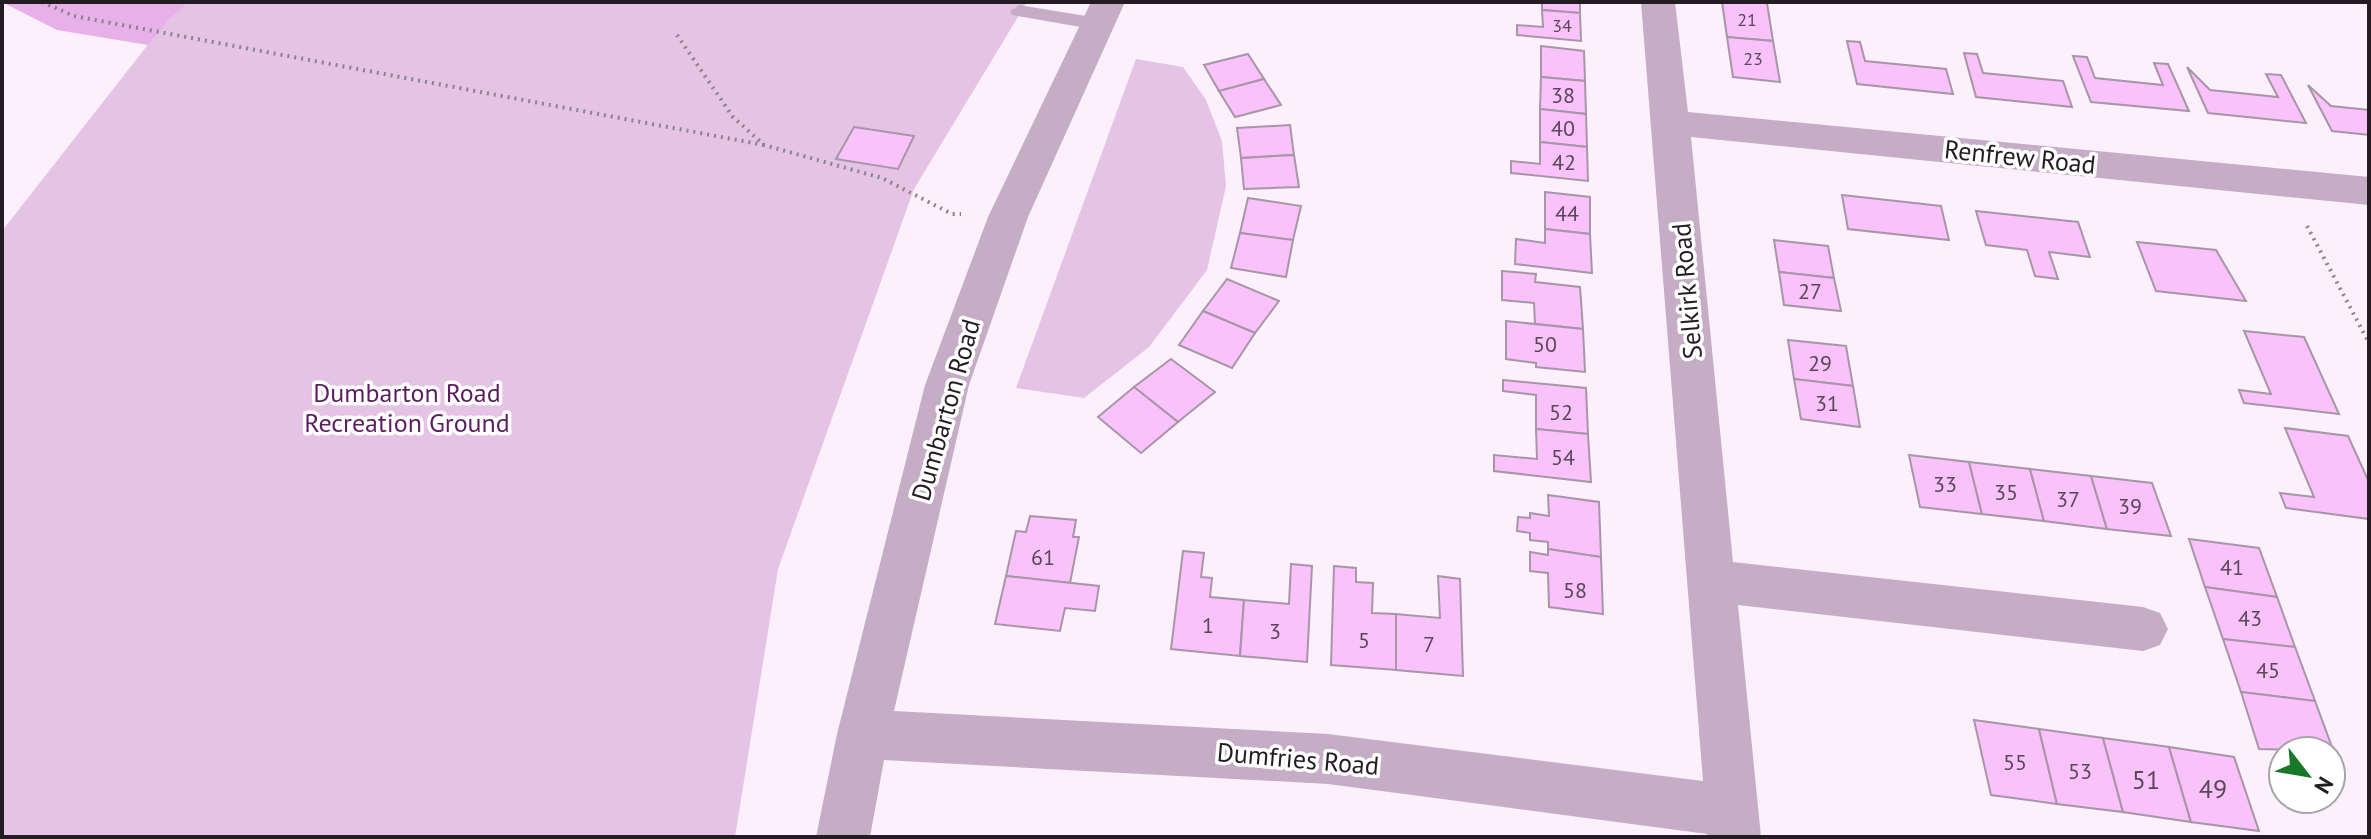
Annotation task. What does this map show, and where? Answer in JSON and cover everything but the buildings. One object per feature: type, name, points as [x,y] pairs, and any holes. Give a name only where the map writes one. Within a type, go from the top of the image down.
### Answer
[{"type":"street","name":"Selkirk Road","points":[[1658,2],[1733,824]]},
{"type":"street","name":"Dumbarton Road","points":[[843,837],[863,734],[947,385],[1008,217],[1103,13]]},
{"type":"street","name":"Renfrew Road","points":[[1671,123],[2369,191]]},
{"type":"street","points":[[1713,581],[2143,629]]},
{"type":"street","name":"Dumfries Road","points":[[863,734],[1328,759],[1733,824]]},
{"type":"lane","points":[[1019,11],[1103,13]]},
{"type":"path","points":[[42,2],[74,16],[764,145],[882,178],[952,214],[1008,217]]},
{"type":"path","points":[[677,35],[733,117],[764,145]]},
{"type":"path","points":[[2284,182],[2369,343]]},
{"type":"green space","name":"Dumbarton Road Recreation Ground","points":[[189,2],[1027,2],[914,189],[778,569],[735,837],[2,837],[2,231],[168,19]]},
{"type":"green space","points":[[1136,59],[1183,67],[1206,100],[1222,141],[1226,186],[1207,270],[1149,347],[1084,398],[1016,388]]},
{"type":"shaded area","points":[[2,2],[189,2],[169,19],[148,45],[57,30]]}]
